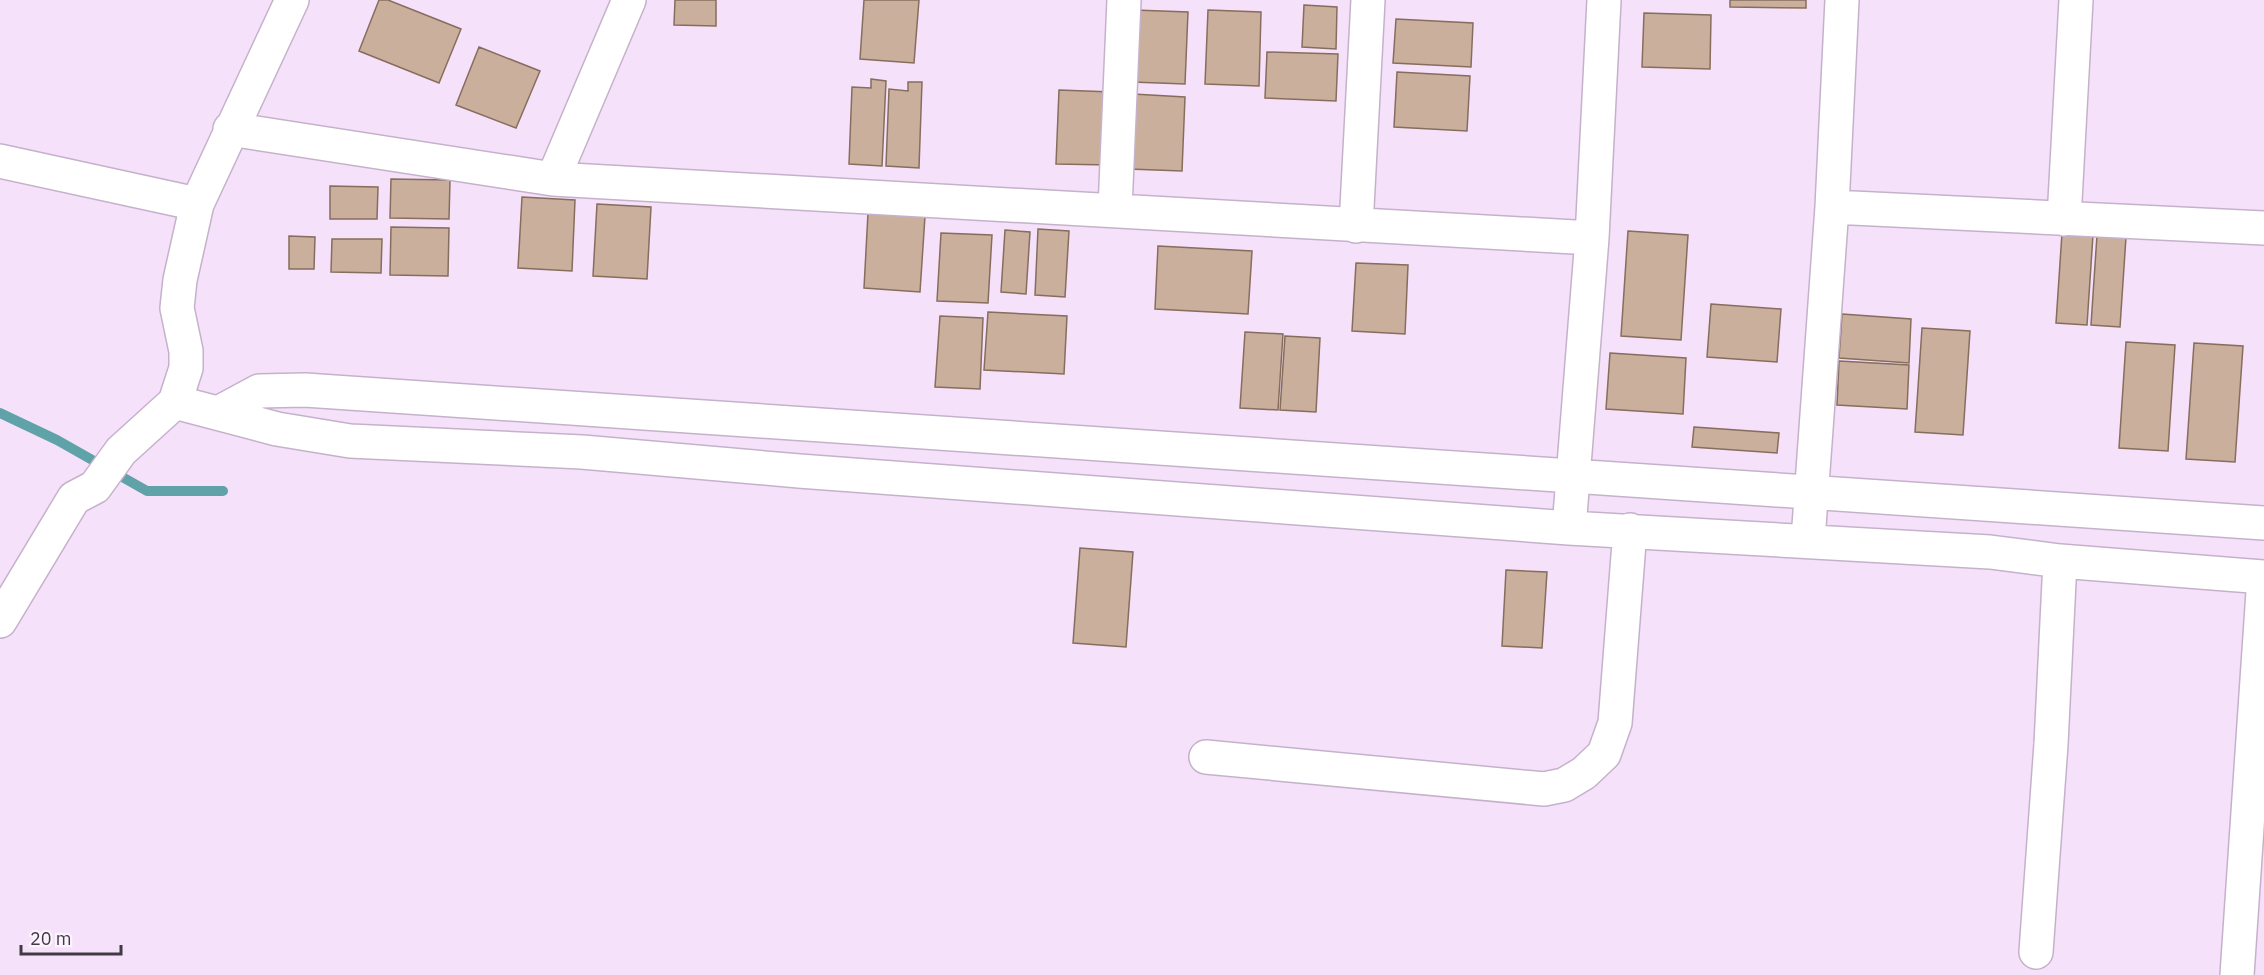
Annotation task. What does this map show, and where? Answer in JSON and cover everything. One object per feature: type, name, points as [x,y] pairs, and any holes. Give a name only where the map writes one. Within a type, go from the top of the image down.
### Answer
[{"type":"street","points":[[0,621],[74,498],[95,487],[121,451],[175,402],[186,368],[186,351],[177,308],[180,280],[197,204],[292,0]]},
{"type":"street","points":[[553,178],[629,0]]},
{"type":"street","points":[[1114,209],[1124,0]]},
{"type":"street","points":[[1356,226],[1368,0]]},
{"type":"street","points":[[1569,528],[1592,238],[1604,0]]},
{"type":"street","points":[[1808,540],[1832,207],[1842,0]]},
{"type":"street","points":[[2064,219],[2076,0]]},
{"type":"street","points":[[230,129],[553,178],[1592,238]]},
{"type":"street","points":[[0,160],[197,204]]},
{"type":"street","points":[[1832,207],[2264,228]]},
{"type":"street","points":[[219,412],[259,391],[305,390],[1573,478],[1810,490],[2264,523]]},
{"type":"street","points":[[175,402],[277,429],[350,441],[582,452],[811,472],[1569,528],[1990,552],[2060,561],[2264,577],[2237,975]]},
{"type":"street","points":[[1206,756],[1544,789],[1564,785],[1584,773],[1604,754],[1615,723],[1630,530]]},
{"type":"street","points":[[2036,952],[2051,744],[2060,561]]},
{"type":"building","points":[[379,0],[388,0],[461,29],[439,83],[359,51]]},
{"type":"building","points":[[675,0],[716,0],[716,26],[674,25]]},
{"type":"building","points":[[864,0],[919,0],[914,63],[860,59]]},
{"type":"building","points":[[1730,0],[1806,0],[1806,8],[1730,7]]},
{"type":"building","points":[[1304,5],[1337,7],[1336,49],[1302,47]]},
{"type":"building","points":[[1134,10],[1188,12],[1185,84],[1132,82]]},
{"type":"building","points":[[1208,10],[1261,12],[1259,86],[1205,84]]},
{"type":"building","points":[[1644,13],[1711,15],[1710,69],[1642,67]]},
{"type":"building","points":[[1396,19],[1473,23],[1471,67],[1393,63]]},
{"type":"building","points":[[479,47],[540,71],[516,128],[456,105]]},
{"type":"building","points":[[1267,52],[1338,54],[1336,101],[1265,98]]},
{"type":"building","points":[[1397,72],[1470,76],[1467,131],[1394,127]]},
{"type":"building","points":[[871,79],[886,81],[882,166],[849,164],[852,87],[871,88]]},
{"type":"building","points":[[908,82],[922,82],[919,168],[886,166],[889,89],[908,91]]},
{"type":"building","points":[[1059,90],[1112,92],[1110,165],[1056,164]]},
{"type":"building","points":[[1133,94],[1185,97],[1182,171],[1129,169]]},
{"type":"building","points":[[391,179],[450,180],[449,219],[390,218]]},
{"type":"building","points":[[330,186],[378,187],[377,219],[330,219]]},
{"type":"building","points":[[522,197],[575,200],[572,271],[518,268]]},
{"type":"building","points":[[597,204],[651,207],[647,279],[593,276]]},
{"type":"building","points":[[868,213],[925,216],[920,292],[864,288]]},
{"type":"building","points":[[391,227],[449,228],[448,276],[390,275]]},
{"type":"building","points":[[1038,229],[1069,231],[1065,297],[1035,295]]},
{"type":"building","points":[[1005,230],[1030,232],[1026,294],[1001,292]]},
{"type":"building","points":[[1628,231],[1688,235],[1681,340],[1621,336]]},
{"type":"building","points":[[941,233],[992,235],[988,303],[937,301]]},
{"type":"building","points":[[2062,233],[2093,235],[2087,325],[2056,323]]},
{"type":"building","points":[[2097,235],[2126,237],[2120,327],[2091,325]]},
{"type":"building","points":[[289,236],[315,237],[314,269],[289,269]]},
{"type":"building","points":[[332,239],[382,239],[381,273],[331,272]]},
{"type":"building","points":[[1158,246],[1252,251],[1248,314],[1155,309]]},
{"type":"building","points":[[1356,263],[1408,265],[1405,334],[1352,331]]},
{"type":"building","points":[[1711,304],[1781,309],[1777,362],[1707,357]]},
{"type":"building","points":[[988,312],[1067,316],[1064,374],[984,370]]},
{"type":"building","points":[[1842,314],[1911,319],[1909,363],[1839,358]]},
{"type":"building","points":[[940,316],[983,318],[980,389],[935,387]]},
{"type":"building","points":[[1922,328],[1970,331],[1963,435],[1915,432]]},
{"type":"building","points":[[1245,332],[1283,334],[1278,410],[1240,408]]},
{"type":"building","points":[[1285,336],[1320,338],[1316,412],[1280,410]]},
{"type":"building","points":[[2126,342],[2175,345],[2168,451],[2119,448]]},
{"type":"building","points":[[2194,343],[2243,346],[2235,462],[2186,459]]},
{"type":"building","points":[[1610,353],[1686,358],[1683,414],[1606,409]]},
{"type":"building","points":[[1839,361],[1909,365],[1907,409],[1837,405]]},
{"type":"building","points":[[1694,427],[1779,433],[1777,453],[1692,447]]},
{"type":"building","points":[[1080,548],[1133,552],[1126,647],[1073,643]]},
{"type":"building","points":[[1506,570],[1547,572],[1542,648],[1502,646]]},
{"type":"waterway","points":[[0,413],[57,440],[147,491],[223,491]]}]
